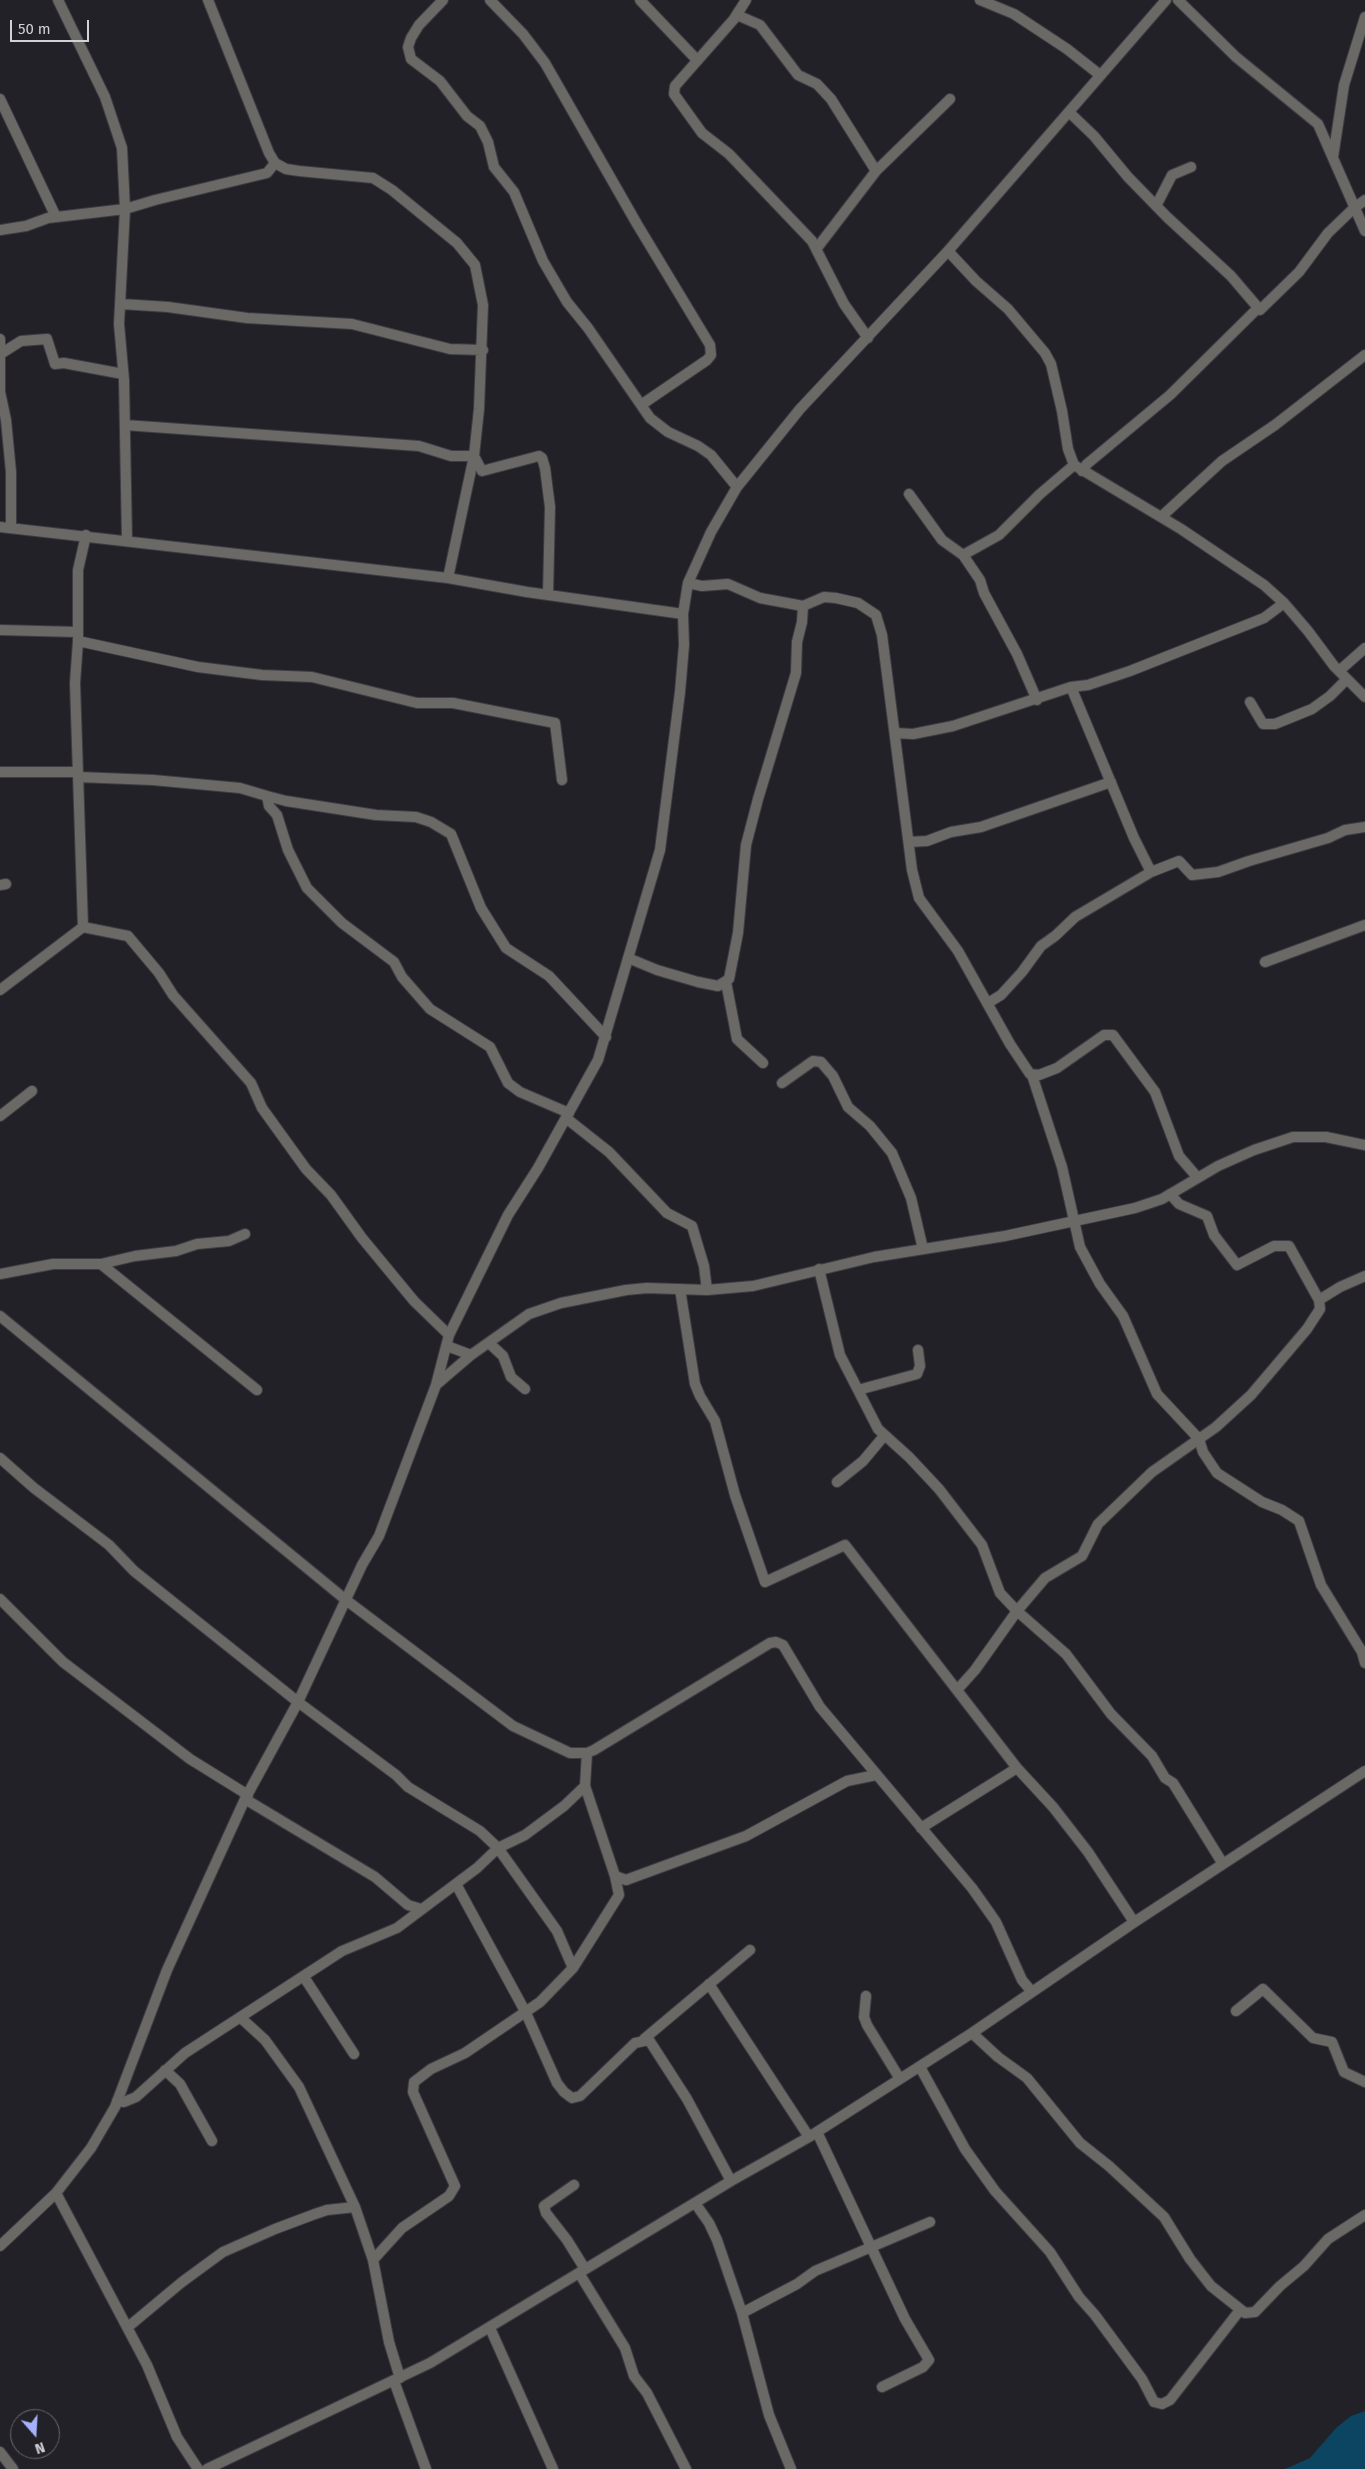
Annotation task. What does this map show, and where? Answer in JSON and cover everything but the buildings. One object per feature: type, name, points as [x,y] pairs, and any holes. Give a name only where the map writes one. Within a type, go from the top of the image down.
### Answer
[{"type":"street","points":[[58,0],[105,97],[118,130],[124,166],[120,324],[128,540]]},
{"type":"street","points":[[208,0],[269,154],[275,163],[286,169],[299,171],[373,178],[392,190],[457,242],[471,260],[477,273],[483,305],[483,350],[474,456],[448,578]]},
{"type":"street","points":[[443,0],[411,38],[408,47],[411,59],[440,81],[467,116],[480,126],[488,142],[494,167],[514,192],[527,227],[567,302],[588,328],[655,424],[711,455],[737,487]]},
{"type":"street","points":[[490,0],[523,34],[545,63],[637,224],[710,345],[711,355],[704,363],[641,405]]},
{"type":"street","points":[[640,0],[696,60]]},
{"type":"street","points":[[746,0],[737,14],[696,60],[674,89],[676,99],[702,134],[729,154],[774,198],[817,248],[844,304],[868,338]]},
{"type":"street","points":[[980,0],[1014,14],[1067,49],[1100,75]]},
{"type":"street","points":[[0,2246],[56,2193],[91,2148],[117,2101],[167,1970],[247,1797],[298,1702],[346,1600],[379,1536],[436,1385],[448,1340],[508,1215],[538,1168],[598,1060],[606,1037],[615,995],[660,850],[680,692],[684,645],[683,614],[688,583],[711,532],[737,487],[800,409],[948,251],[1166,0]]},
{"type":"street","points":[[1178,0],[1236,57],[1313,119],[1322,130],[1332,158],[1365,231]]},
{"type":"street","points":[[737,14],[760,25],[798,75],[817,84],[831,99],[876,172]]},
{"type":"street","points":[[1332,158],[1344,85],[1365,17]]},
{"type":"street","points":[[0,99],[56,217]]},
{"type":"street","points":[[817,248],[876,172],[950,99]]},
{"type":"street","points":[[1070,112],[1094,136],[1156,206],[1231,276],[1257,309]]},
{"type":"street","points":[[0,230],[56,217],[124,209],[267,173],[275,163]]},
{"type":"street","points":[[1156,206],[1172,175],[1191,167]]},
{"type":"street","points":[[963,555],[998,535],[1040,494],[1087,464],[1170,395],[1257,309],[1260,310],[1269,303],[1299,272],[1328,233],[1365,200]]},
{"type":"street","points":[[948,251],[976,281],[1008,309],[1045,352],[1051,364],[1062,411],[1068,449],[1078,468],[1161,516],[1230,560],[1284,603],[1339,671],[1365,697]]},
{"type":"street","points":[[121,304],[168,307],[246,318],[352,324],[450,349],[483,350]]},
{"type":"street","points":[[0,339],[2,353],[0,392],[6,420],[11,472],[11,528]]},
{"type":"street","points":[[2,353],[21,341],[47,339],[55,364],[64,363],[123,374]]},
{"type":"street","points":[[1161,516],[1222,461],[1275,425],[1365,356]]},
{"type":"street","points":[[125,425],[419,446],[451,456],[474,456]]},
{"type":"street","points":[[474,456],[482,471],[497,469],[533,456],[542,458],[550,507],[548,595]]},
{"type":"street","points":[[909,494],[942,540],[963,555],[980,580],[984,593],[1017,654],[1037,700]]},
{"type":"street","points":[[0,527],[86,535],[448,578],[548,595],[683,614]]},
{"type":"street","points":[[83,927],[75,683],[78,636],[78,570],[86,535]]},
{"type":"street","points":[[688,583],[702,586],[728,584],[760,598],[803,606],[824,597],[836,598],[858,603],[876,615],[880,624],[912,870],[919,898],[958,951],[1010,1044],[1032,1075],[1070,1194],[1073,1221],[1080,1247],[1100,1284],[1123,1316],[1156,1394],[1199,1439],[1205,1456],[1217,1473],[1262,1502],[1282,1510],[1299,1521],[1321,1585],[1362,1652],[1365,1663]]},
{"type":"street","points":[[895,733],[913,734],[953,726],[1037,700],[1071,687],[1088,685],[1130,671],[1264,618],[1284,603]]},
{"type":"street","points":[[628,958],[657,970],[718,986],[726,982],[731,975],[738,933],[746,845],[796,673],[797,642],[803,606]]},
{"type":"street","points":[[0,630],[78,636],[198,667],[262,675],[312,677],[417,703],[453,703],[555,723],[562,780]]},
{"type":"street","points":[[1339,671],[1365,648]]},
{"type":"street","points":[[1250,702],[1263,724],[1275,724],[1312,709],[1330,696],[1347,679]]},
{"type":"street","points":[[1071,687],[1151,872]]},
{"type":"street","points":[[0,772],[78,774],[240,788],[286,801],[376,815],[416,817],[431,822],[452,834],[481,908],[506,948],[549,976],[606,1037]]},
{"type":"street","points":[[909,842],[927,841],[951,832],[981,827],[1111,782]]},
{"type":"street","points":[[267,796],[269,806],[277,815],[288,850],[308,888],[342,923],[394,962],[402,977],[430,1008],[490,1047],[508,1083],[520,1092],[568,1116],[623,1165],[667,1213],[692,1226],[704,1266],[707,1290]]},
{"type":"street","points":[[988,1003],[1001,995],[1022,972],[1041,946],[1075,917],[1151,872],[1179,861],[1192,875],[1218,872],[1249,860],[1328,838],[1345,830],[1365,828]]},
{"type":"street","points":[[1265,962],[1365,925]]},
{"type":"street","points":[[0,990],[83,927],[128,936],[159,973],[173,995],[251,1083],[262,1108],[306,1169],[331,1195],[362,1238],[448,1340],[471,1355]]},
{"type":"street","points":[[726,982],[737,1039],[763,1064]]},
{"type":"street","points":[[1032,1075],[1039,1076],[1057,1068],[1104,1035],[1113,1035],[1155,1092],[1178,1156],[1197,1177]]},
{"type":"street","points":[[782,1083],[813,1060],[821,1062],[833,1076],[848,1107],[870,1126],[892,1153],[911,1198],[923,1249]]},
{"type":"street","points":[[0,1116],[32,1091]]},
{"type":"street","points":[[436,1385],[471,1355],[529,1314],[561,1302],[626,1290],[707,1290],[753,1286],[819,1270],[923,1249],[1005,1236],[1148,1205],[1197,1177],[1254,1150],[1294,1137],[1326,1136],[1365,1146]]},
{"type":"street","points":[[957,1690],[975,1670],[1016,1611],[1046,1578],[1082,1556],[1098,1524],[1152,1472],[1216,1427],[1251,1396],[1307,1329],[1320,1309],[1319,1300],[1289,1246],[1274,1246],[1237,1265],[1214,1235],[1207,1216],[1179,1204],[1170,1194]]},
{"type":"street","points":[[0,1274],[53,1264],[101,1264],[135,1256],[176,1251],[197,1244],[229,1241],[245,1234]]},
{"type":"street","points":[[101,1264],[257,1390]]},
{"type":"street","points":[[704,1266],[719,1289]]},
{"type":"street","points":[[819,1270],[840,1355],[884,1436],[909,1457],[939,1489],[982,1546],[1000,1593],[1016,1611],[1066,1654],[1111,1714],[1152,1756],[1165,1778],[1173,1783],[1223,1864]]},
{"type":"street","points":[[1319,1300],[1340,1286],[1365,1276]]},
{"type":"street","points":[[680,1289],[696,1384],[700,1396],[715,1421],[735,1495],[765,1582],[845,1545],[1017,1768],[1054,1807],[1082,1844],[1134,1922]]},
{"type":"street","points":[[0,1316],[346,1600],[513,1726],[570,1754],[587,1753],[765,1646],[776,1642],[783,1644],[820,1707],[972,1888],[996,1922],[1022,1980],[1032,1992]]},
{"type":"street","points":[[489,1343],[503,1356],[511,1377],[525,1390]]},
{"type":"street","points":[[858,1390],[917,1374],[920,1369],[918,1350]]},
{"type":"street","points":[[837,1482],[863,1462],[884,1436]]},
{"type":"street","points":[[0,1458],[34,1488],[109,1545],[134,1571],[298,1702],[396,1775],[408,1787],[480,1831],[498,1848],[557,1931],[573,1968]]},
{"type":"street","points":[[0,1599],[52,1654],[190,1758],[247,1797],[375,1878],[408,1905],[421,1909]]},
{"type":"street","points":[[587,1753],[585,1786],[615,1876],[619,1895]]},
{"type":"street","points":[[922,1828],[1017,1768]]},
{"type":"street","points":[[207,2469],[397,2379],[490,2328],[731,2181],[813,2134],[972,2033],[1134,1922],[1365,1771]]},
{"type":"street","points":[[615,1876],[626,1880],[746,1836],[847,1782],[876,1775]]},
{"type":"street","points":[[117,2101],[124,2102],[136,2096],[185,2054],[342,1951],[384,1934],[410,1918],[477,1868],[498,1848],[525,1834],[564,1806],[585,1786]]},
{"type":"street","points":[[372,2260],[402,2228],[449,2196],[455,2186],[413,2092],[414,2082],[431,2069],[466,2053],[526,2013],[573,1968],[619,1895],[626,1880]]},
{"type":"street","points":[[456,1884],[526,2013],[556,2083],[568,2097],[572,2098],[584,2092],[635,2042],[644,2039],[750,1950]]},
{"type":"street","points":[[408,1905],[410,1918]]},
{"type":"street","points":[[304,1977],[354,2054]]},
{"type":"street","points":[[710,1984],[813,2134],[905,2319],[929,2360],[923,2368],[882,2387]]},
{"type":"street","points":[[1236,2011],[1264,1989],[1313,2038],[1332,2042],[1344,2072],[1365,2082]]},
{"type":"street","points":[[866,1996],[864,2017],[866,2026],[900,2079]]},
{"type":"street","points":[[241,2018],[265,2040],[299,2088],[320,2137],[355,2206],[372,2260],[397,2379],[426,2469]]},
{"type":"street","points":[[972,2033],[998,2057],[1027,2078],[1080,2143],[1109,2166],[1164,2217],[1190,2259],[1206,2279],[1245,2313],[1255,2312],[1280,2286],[1304,2266],[1328,2239],[1365,2216]]},
{"type":"street","points":[[644,2039],[654,2044],[687,2099],[731,2181]]},
{"type":"street","points":[[920,2067],[964,2149],[995,2191],[1050,2252],[1079,2297],[1095,2315],[1142,2379],[1154,2402],[1162,2404],[1170,2400],[1240,2310]]},
{"type":"street","points":[[165,2070],[180,2084],[212,2142]]},
{"type":"street","points":[[574,2185],[544,2206],[546,2213],[567,2240],[620,2341],[634,2376],[646,2393],[686,2469]]},
{"type":"street","points":[[56,2193],[147,2365],[177,2437],[198,2469]]},
{"type":"street","points":[[695,2203],[712,2229],[742,2313],[769,2415],[792,2469]]},
{"type":"street","points":[[128,2327],[182,2282],[223,2252],[314,2214],[355,2206]]},
{"type":"street","points":[[742,2313],[797,2284],[815,2271],[930,2222]]},
{"type":"street","points":[[490,2328],[553,2469]]},
{"type":"street","points":[[0,2452],[13,2469]]},
{"type":"water","points":[[1365,2411],[1365,2469],[1285,2469],[1310,2458],[1336,2428],[1351,2416]]}]
